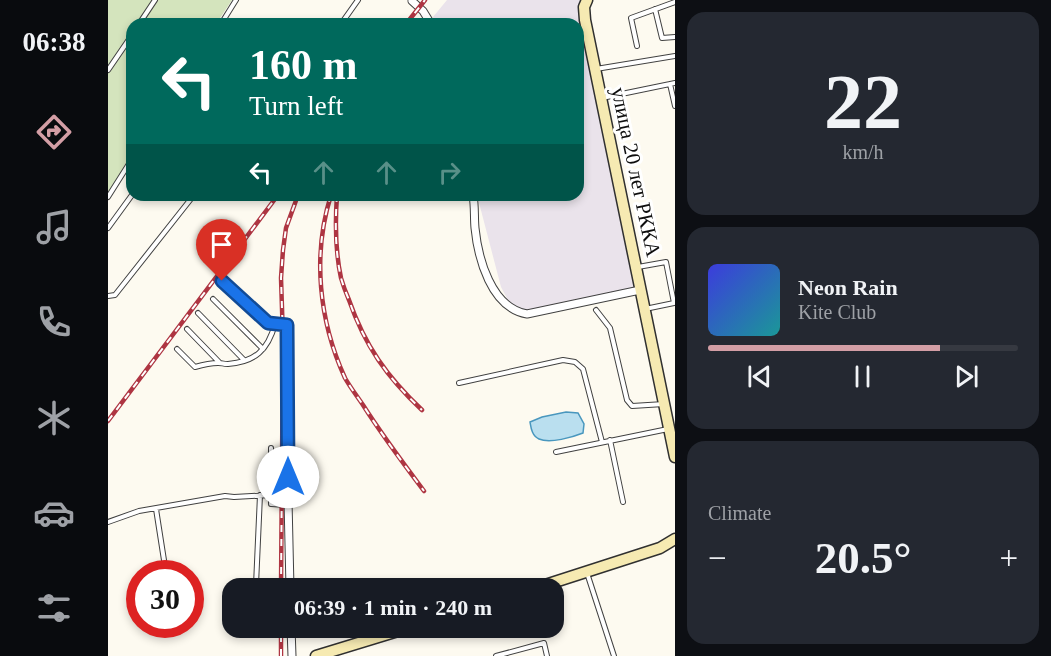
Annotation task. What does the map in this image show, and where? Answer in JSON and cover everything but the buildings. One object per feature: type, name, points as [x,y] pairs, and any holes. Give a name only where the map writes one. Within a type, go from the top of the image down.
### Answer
[{"type":"main road","name":"улица 20 лет РККА","points":[[587,0],[584,7],[585,20],[675,457]]},
{"type":"main road","points":[[564,579],[660,548],[675,539]]},
{"type":"main road","points":[[316,656],[375,638]]},
{"type":"street","points":[[412,0],[429,18]]},
{"type":"street","points":[[473,201],[478,250],[484,271],[504,303],[518,312],[527,314],[640,290]]},
{"type":"street","points":[[279,324],[287,325],[288,331],[290,578]]},
{"type":"street","points":[[291,638],[292,656]]},
{"type":"lane","points":[[143,18],[155,0]]},
{"type":"lane","points":[[225,18],[236,0]]},
{"type":"lane","points":[[345,18],[358,0]]},
{"type":"lane","points":[[637,46],[631,18],[675,2]]},
{"type":"lane","points":[[655,9],[662,38],[675,37]]},
{"type":"lane","points":[[108,70],[126,43]]},
{"type":"lane","points":[[595,69],[675,56]]},
{"type":"lane","points":[[601,98],[672,84],[675,106]]},
{"type":"lane","points":[[108,197],[126,168]]},
{"type":"lane","points":[[108,228],[128,201]]},
{"type":"lane","points":[[108,296],[115,295],[189,201]]},
{"type":"lane","points":[[636,268],[666,262],[668,272],[674,303],[644,309]]},
{"type":"lane","points":[[177,349],[195,367],[226,364],[256,357],[271,337],[279,324],[268,323],[222,281]]},
{"type":"lane","points":[[213,299],[263,349]]},
{"type":"lane","points":[[596,310],[610,328],[627,400],[632,406],[664,404]]},
{"type":"lane","points":[[198,313],[244,360]]},
{"type":"lane","points":[[186,329],[220,363]]},
{"type":"lane","points":[[459,383],[563,360],[575,362],[583,369],[602,442]]},
{"type":"lane","points":[[556,452],[669,428]]},
{"type":"lane","points":[[610,440],[623,502]]},
{"type":"lane","points":[[271,448],[271,504],[288,505]]},
{"type":"lane","points":[[256,578],[260,495]]},
{"type":"lane","points":[[108,522],[139,511],[225,496],[271,495]]},
{"type":"lane","points":[[156,509],[164,560]]},
{"type":"lane","points":[[587,572],[614,656]]},
{"type":"lane","points":[[496,656],[544,644],[547,656]]},
{"type":"shaded area","points":[[447,0],[581,0],[578,12],[579,18],[433,17]]},
{"type":"shaded area","points":[[584,42],[634,288],[521,311],[510,304],[501,287],[479,201],[584,201]]},
{"type":"green space","points":[[108,0],[232,0],[220,18],[126,18],[126,166],[108,194]]},
{"type":"water","points":[[566,412],[578,413],[584,424],[583,433],[549,441],[539,439],[532,432],[530,422]]},
{"type":"railway","points":[[411,18],[425,0]]},
{"type":"railway","points":[[108,421],[273,201]]},
{"type":"railway","points":[[281,578],[283,339],[281,278],[286,228],[296,201]]},
{"type":"railway","points":[[329,201],[322,241],[321,288],[329,334],[336,356],[349,385],[424,491]]},
{"type":"railway","points":[[337,201],[336,236],[339,268],[355,317],[378,360],[422,410]]},
{"type":"railway","points":[[281,638],[281,656]]},
{"type":"route","points":[[222,281],[268,323],[287,325],[288,477]]}]
